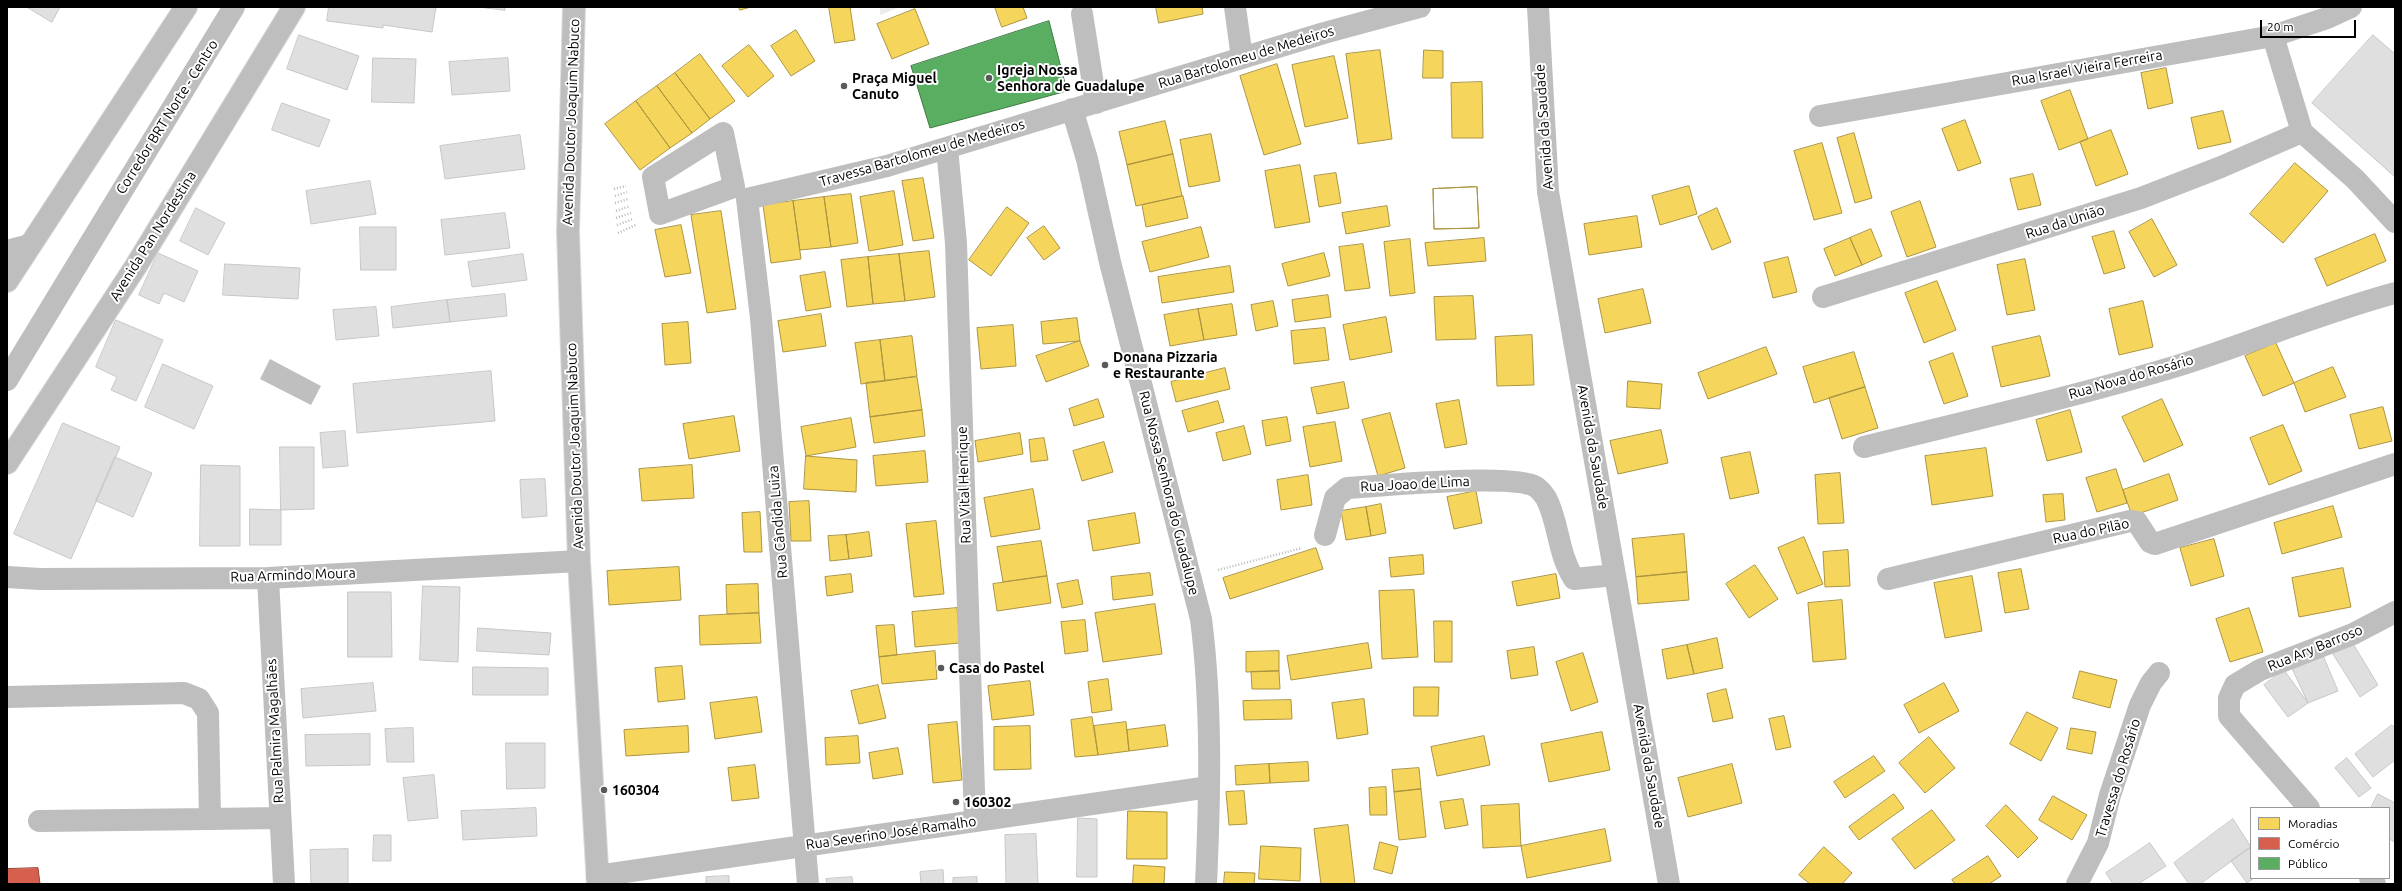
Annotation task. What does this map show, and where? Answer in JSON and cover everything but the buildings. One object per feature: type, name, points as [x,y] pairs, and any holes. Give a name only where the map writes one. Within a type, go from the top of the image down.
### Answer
[{"type":"main road","name":"Corredor BRT Norte - Centro","points":[[98,227],[234,7]]},
{"type":"main road","name":"Avenida Pan Nordestina","points":[[7,463],[136,266],[294,7]]},
{"type":"main road","name":"Avenida Doutor Joaquim Nabuco","points":[[574,7],[567,211],[579,561],[598,880]]},
{"type":"main road","points":[[1236,7],[1242,58]]},
{"type":"main road","name":"Rua Bartolomeu de Medeiros","points":[[1072,109],[1420,7]]},
{"type":"main road","name":"Avenida da Saudade","points":[[1538,7],[1548,192],[1669,884]]},
{"type":"main road","name":"Rua Israel Vieira Ferreira","points":[[1820,116],[2273,36],[2327,18],[2351,7]]},
{"type":"main road","points":[[7,281],[183,8]]},
{"type":"main road","points":[[1082,14],[1096,102]]},
{"type":"main road","points":[[2273,36],[2302,132],[2355,179],[2395,222]]},
{"type":"main road","name":"Travessa Bartolomeu de Medeiros","points":[[747,199],[887,166],[1072,109]]},
{"type":"main road","name":"Rua Nossa Senhora do Guadalupe","points":[[1072,109],[1087,159],[1112,269],[1201,619],[1205,652],[1209,787],[1206,884]]},
{"type":"main road","name":"Rua da União","points":[[1823,297],[2141,198],[2222,168],[2302,132]]},
{"type":"main road","name":"Rua Vital Henrique","points":[[947,148],[956,243],[975,822]]},
{"type":"main road","name":"Rua Cândida Luiza","points":[[747,199],[761,318],[808,884]]},
{"type":"main road","points":[[7,363],[98,227]]},
{"type":"main road","points":[[7,380],[98,227]]},
{"type":"main road","points":[[7,251],[30,245]]},
{"type":"main road","name":"Rua Nova do Rosário","points":[[1864,447],[2109,385],[2178,365],[2349,305],[2395,293]]},
{"type":"main road","name":"Rua do Pilão","points":[[1888,579],[2130,521],[2137,522],[2150,542],[2154,544],[2395,464]]},
{"type":"main road","name":"Rua Joao de Lima","points":[[1325,535],[1335,498],[1347,488],[1481,480],[1512,482],[1535,487],[1546,498],[1559,546],[1574,579],[1615,574]]},
{"type":"main road","name":"Rua Armindo Moura","points":[[7,577],[40,579],[268,578],[579,561]]},
{"type":"main road","name":"Rua Palmira Magalhães","points":[[268,578],[279,818],[284,884]]},
{"type":"main road","name":"Rua Ary Barroso","points":[[2308,807],[2229,716],[2228,698],[2236,685],[2260,670],[2353,634],[2395,612]]},
{"type":"main road","name":"Travessa do Rosário","points":[[2077,884],[2098,843],[2110,795],[2140,705],[2151,682],[2159,673]]},
{"type":"main road","points":[[7,697],[184,693],[199,699],[208,713],[210,819]]},
{"type":"main road","name":"Rua Severino José Ramalho","points":[[598,880],[804,845],[975,822],[1209,787]]},
{"type":"main road","points":[[40,821],[279,818]]},
{"type":"path","points":[[1190,576],[1310,546],[1325,535]]},
{"type":"shaded area","points":[[880,7],[900,7],[880,15]]},
{"type":"shaded area","points":[[270,359],[321,386],[311,405],[260,379]]},
{"type":"place","name":"Igreja Nossa Senhora de Guadalupe","points":[[989,78]]},
{"type":"place","name":"Praça Miguel Canuto","points":[[844,86]]},
{"type":"place","name":"Donana Pizzaria e Restaurante","points":[[1105,365]]},
{"type":"place","name":"Casa do Pastel","points":[[941,668]]},
{"type":"place","name":"160304","points":[[604,790]]},
{"type":"place","name":"160302","points":[[956,802]]}]
